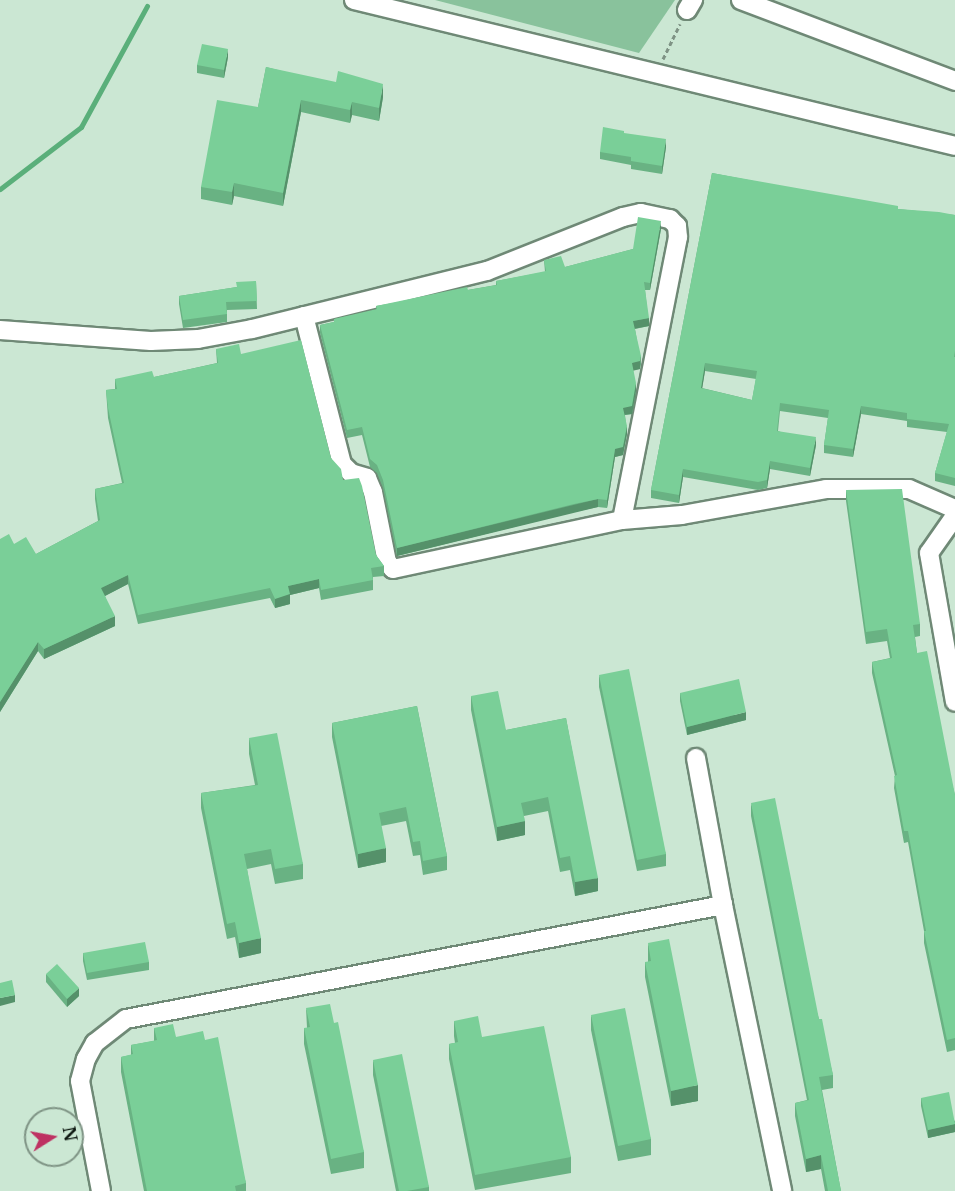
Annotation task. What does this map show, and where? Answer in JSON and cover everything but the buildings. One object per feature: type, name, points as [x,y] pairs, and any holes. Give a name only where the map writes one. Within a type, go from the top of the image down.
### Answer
[{"type":"street","points":[[354,0],[955,146]]},
{"type":"street","points":[[741,0],[955,81]]},
{"type":"street","points":[[0,330],[151,341],[198,339],[304,316],[487,271],[623,217],[641,213],[670,219],[677,226],[678,237],[622,520]]},
{"type":"street","points":[[304,316],[342,464],[351,473],[367,478],[373,492],[387,562],[393,569],[622,520],[682,515],[826,489],[909,489],[955,509]]},
{"type":"street","points":[[955,516],[929,553],[955,702]]},
{"type":"street","points":[[696,758],[723,905],[782,1191]]},
{"type":"street","points":[[101,1191],[80,1081],[86,1059],[95,1043],[126,1019],[723,905]]},
{"type":"path","points":[[656,74],[690,5]]},
{"type":"green space","points":[[435,0],[675,0],[639,53]]},
{"type":"waterway","points":[[0,189],[81,127],[147,6]]}]
